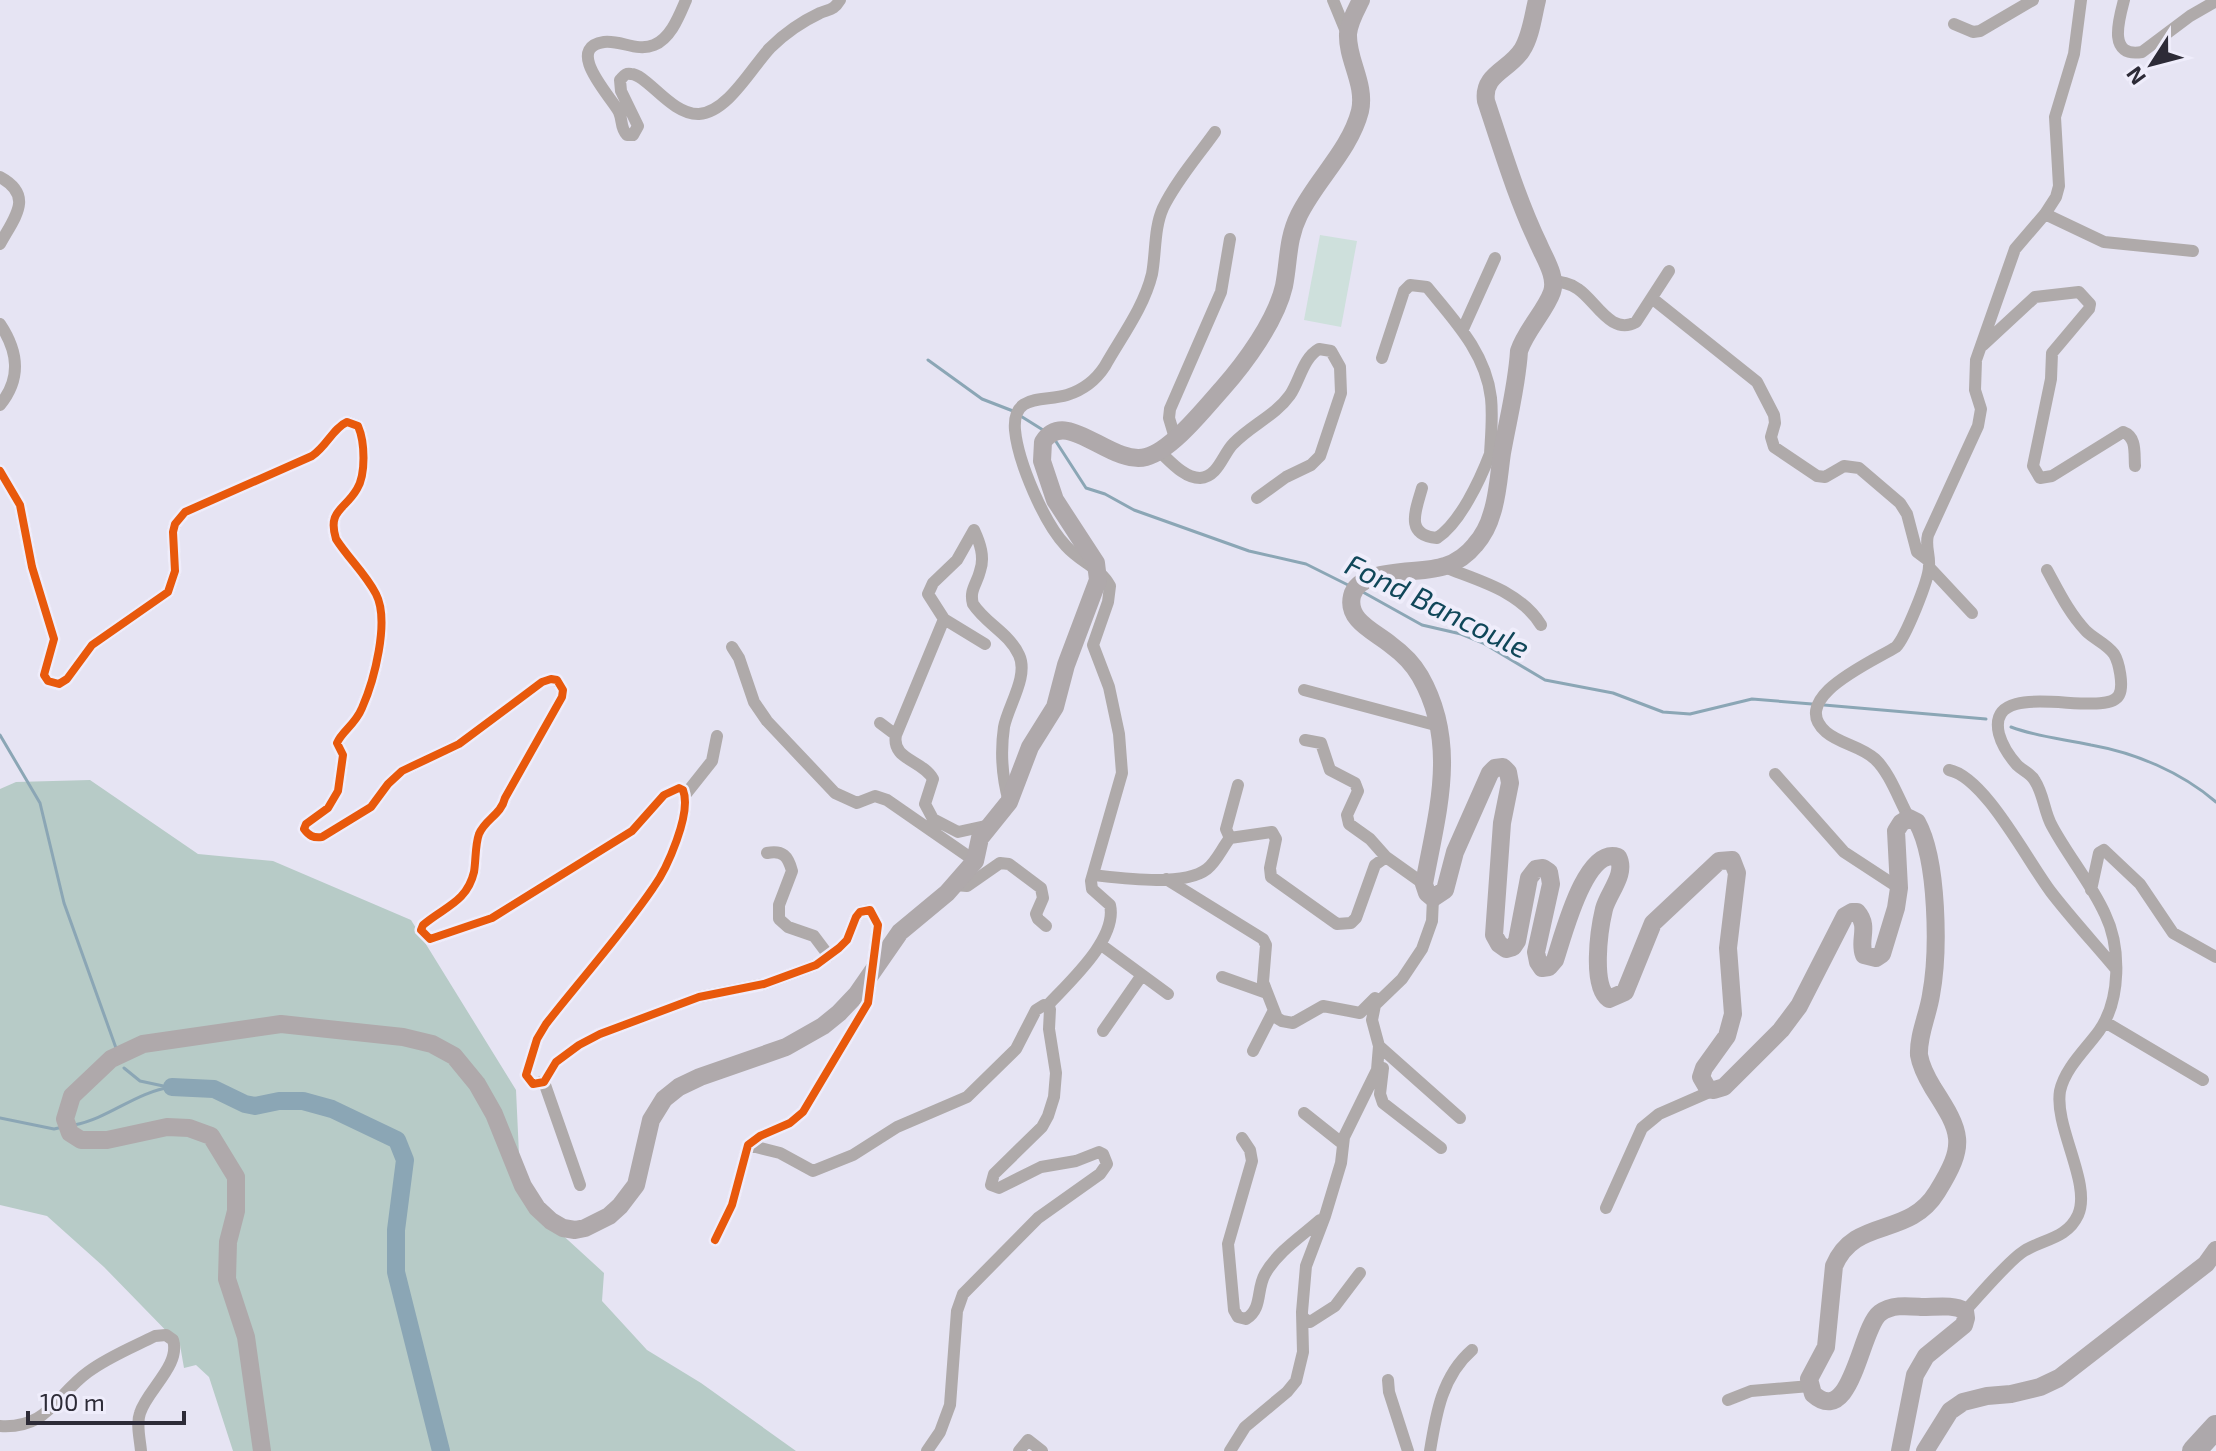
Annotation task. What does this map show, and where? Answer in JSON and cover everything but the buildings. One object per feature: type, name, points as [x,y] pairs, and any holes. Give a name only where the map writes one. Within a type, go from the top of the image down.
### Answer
[{"type":"highway","points":[[2194,1451],[2216,1427]]},
{"type":"main road","points":[[262,1451],[246,1337],[227,1279],[228,1242],[236,1211],[236,1177],[211,1136],[189,1128],[167,1127],[107,1140],[81,1140],[70,1133],[65,1119],[72,1096],[111,1059],[143,1044],[281,1024],[403,1037],[432,1044],[454,1056],[477,1084],[494,1114],[523,1186],[537,1208],[563,1228],[575,1230],[609,1216],[631,1194],[641,1173],[651,1120],[664,1099],[690,1082],[786,1047],[839,1013],[870,976],[900,932],[955,885],[975,861],[980,838],[1009,802],[1026,755],[1059,697],[1066,665],[1096,587],[1099,570],[1055,500],[1042,461],[1048,436],[1062,428],[1111,453],[1144,458],[1175,438],[1241,367],[1284,287],[1295,223],[1352,130],[1360,110],[1360,85],[1348,35],[1361,0]]},
{"type":"main road","points":[[1537,0],[1520,54],[1490,80],[1485,94],[1522,208],[1550,268],[1552,281],[1552,292],[1524,336],[1519,351],[1496,456],[1493,513],[1485,530],[1461,559],[1444,567],[1373,576],[1358,584],[1354,590],[1353,611],[1363,624],[1392,645],[1418,672],[1439,726],[1444,747],[1444,771],[1429,891],[1445,890],[1455,852],[1490,773],[1495,768],[1503,767],[1508,772],[1510,783],[1498,856],[1494,935],[1506,949],[1513,947],[1517,941],[1529,878],[1536,869],[1543,868],[1549,872],[1551,884],[1536,952],[1542,968],[1549,967],[1555,960],[1575,901],[1589,872],[1606,858],[1612,855],[1618,857],[1621,873],[1610,892],[1602,922],[1598,980],[1603,994],[1609,999],[1625,992],[1647,934],[1660,915],[1719,861],[1732,860],[1737,873],[1728,948],[1733,1014],[1727,1036],[1701,1077],[1704,1086],[1714,1090],[1724,1087],[1781,1030],[1799,1006],[1845,916],[1857,912],[1865,924],[1864,955],[1876,958],[1882,954],[1899,888],[1896,831],[1909,818],[1917,822],[1923,832],[1936,919],[1933,980],[1919,1055],[1925,1075],[1959,1134],[1958,1152],[1928,1206],[1897,1225],[1853,1239],[1838,1255],[1834,1266],[1826,1347],[1809,1379],[1813,1394],[1823,1400],[1831,1401],[1845,1392],[1851,1383],[1867,1331],[1879,1314],[1887,1309],[1896,1306],[1952,1307],[1965,1311],[1964,1325],[1926,1356],[1915,1375],[1900,1451]]},
{"type":"main road","points":[[1925,1451],[1950,1411],[1975,1398],[2011,1394],[2040,1387],[2059,1378],[2206,1264],[2216,1250]]},
{"type":"street","points":[[686,0],[666,36],[652,46],[642,48],[605,42],[594,47],[588,56],[590,69],[619,112],[621,127],[627,135],[633,135],[638,126],[621,91],[620,80],[624,75],[638,76],[664,99],[690,113],[706,112],[730,96],[779,40],[822,12],[832,9],[840,0]]},
{"type":"street","points":[[1333,0],[1348,35]]},
{"type":"street","points":[[1954,24],[1973,32],[1980,31],[2033,0]]},
{"type":"street","points":[[1909,818],[1872,756],[1829,735],[1817,721],[1815,712],[1820,696],[1903,641],[1929,564],[1928,535],[1978,426],[1981,409],[1974,377],[2015,249],[2056,197],[2059,186],[2055,117],[2074,54],[2081,0]]},
{"type":"street","points":[[2124,0],[2116,36],[2121,45],[2136,54],[2216,1]]},
{"type":"street","points":[[748,1145],[780,1153],[813,1171],[867,1147],[897,1127],[967,1097],[1016,1049],[1036,1010],[1047,1006],[1100,944],[1111,912],[1107,901],[1092,889],[1093,875],[1122,773],[1119,734],[1109,687],[1093,645],[1110,593],[1107,580],[1099,570],[1078,558],[1049,524],[1017,442],[1015,418],[1027,401],[1068,394],[1087,386],[1098,376],[1143,302],[1152,273],[1164,205],[1215,132]]},
{"type":"street","points":[[0,177],[17,189],[20,198],[20,208],[0,244]]},
{"type":"street","points":[[2045,214],[2104,242],[2193,251]]},
{"type":"street","points":[[1175,438],[1169,418],[1170,409],[1221,292],[1230,239]]},
{"type":"street","points":[[1463,329],[1495,258]]},
{"type":"street","points":[[1552,281],[1576,287],[1621,327],[1636,322],[1669,271]]},
{"type":"street","points":[[1382,358],[1404,291],[1410,285],[1427,287],[1463,329],[1479,358],[1491,397],[1496,456],[1445,532],[1437,538],[1421,533],[1416,526],[1422,488]]},
{"type":"street","points":[[1982,346],[2035,297],[2072,291],[2084,295],[2090,304],[2089,309],[2052,353],[2051,379],[2034,472],[2040,478],[2052,476],[2123,432],[2134,442],[2135,466]]},
{"type":"street","points":[[1653,299],[1757,382],[1774,415],[1771,437],[1774,447],[1817,476],[1825,477],[1844,466],[1859,468],[1900,503],[1907,514],[1917,552],[1972,613]]},
{"type":"street","points":[[0,324],[14,349],[16,362],[11,390],[0,405]]},
{"type":"street","points":[[1159,451],[1193,477],[1201,478],[1212,473],[1233,444],[1276,411],[1290,395],[1309,355],[1319,349],[1331,351],[1340,367],[1341,393],[1320,456],[1311,465],[1286,477],[1257,498]]},
{"type":"street","points":[[0,471],[20,505],[32,567],[54,639],[44,675],[48,681],[59,684],[67,679],[92,645],[168,592],[175,571],[173,532],[175,524],[185,512],[312,456],[347,422],[358,426],[362,435],[359,486],[337,511],[332,529],[376,594],[383,615],[363,705],[355,723],[338,739],[343,755],[338,791],[328,808],[306,824],[304,829],[314,838],[322,837],[371,807],[394,777],[459,744],[542,682],[557,680],[563,690],[501,811],[480,832],[468,889],[453,907],[423,925],[421,930],[425,936],[437,938],[492,918],[632,831],[670,790],[679,788],[685,795]]},
{"type":"street","points":[[985,644],[944,619],[928,594],[933,583],[957,560],[974,530],[982,553],[982,567],[971,591],[973,604],[1009,639],[1023,667],[1004,725],[1002,779],[1009,802]]},
{"type":"street","points":[[1444,567],[1520,601],[1532,611],[1541,625]]},
{"type":"street","points":[[1965,1311],[2023,1251],[2056,1238],[2066,1231],[2079,1212],[2078,1181],[2059,1106],[2060,1091],[2069,1070],[2105,1022],[2111,1008],[2116,956],[2106,915],[2052,826],[2038,785],[2004,748],[1999,734],[1998,723],[2003,714],[2011,706],[2024,701],[2103,704],[2117,698],[2120,693],[2116,656],[2075,619],[2047,570]]},
{"type":"street","points":[[944,619],[896,735],[895,747],[900,754],[927,770],[933,779],[934,783],[925,797],[930,816],[958,832],[990,825]]},
{"type":"street","points":[[732,647],[759,710],[835,793],[857,803],[875,796],[887,800],[975,861]]},
{"type":"street","points":[[1304,690],[1439,726]]},
{"type":"street","points":[[880,723],[896,735]]},
{"type":"street","points":[[715,1240],[732,1205],[748,1145],[760,1136],[790,1123],[803,1112],[868,1003],[878,925],[870,910],[860,912],[847,940],[829,956],[788,976],[699,997],[600,1034],[556,1062],[544,1082],[533,1084],[526,1075],[540,1032],[654,888],[671,857],[682,820],[685,795],[712,761],[717,736]]},
{"type":"street","points":[[1305,740],[1321,743],[1330,770],[1355,783],[1358,791],[1347,815],[1349,824],[1429,891],[1432,921],[1422,949],[1402,979],[1375,1005],[1372,1015],[1383,1073],[1380,1094],[1383,1103],[1441,1148]]},
{"type":"street","points":[[1949,770],[1966,777],[1983,795],[2051,892],[2115,968]]},
{"type":"street","points":[[1775,774],[1844,852],[1899,888]]},
{"type":"street","points":[[1230,838],[1226,829],[1238,785]]},
{"type":"street","points":[[1093,875],[1166,879],[1199,873],[1208,868],[1230,838],[1274,833],[1276,839],[1271,877],[1337,924],[1351,923],[1356,918],[1375,865],[1386,857]]},
{"type":"street","points":[[2091,890],[2099,853],[2104,850],[2140,884],[2173,933],[2216,957]]},
{"type":"street","points":[[767,853],[778,851],[786,855],[792,871],[779,905],[779,919],[788,927],[814,936],[829,956]]},
{"type":"street","points":[[955,885],[967,886],[1000,863],[1009,864],[1041,888],[1043,898],[1036,914],[1046,926]]},
{"type":"street","points":[[1166,879],[1263,939],[1266,953],[1262,974],[1267,993],[1273,1012],[1287,1023],[1293,1023],[1323,1006],[1356,1014],[1370,1001],[1387,992]]},
{"type":"street","points":[[1100,944],[1168,994]]},
{"type":"street","points":[[1103,1031],[1142,975]]},
{"type":"street","points":[[1222,977],[1267,993]]},
{"type":"street","points":[[927,1451],[940,1432],[950,1405],[957,1311],[963,1294],[1038,1218],[1100,1174],[1107,1164],[1099,1152],[1076,1161],[1041,1167],[999,1188],[991,1185],[994,1174],[1042,1127],[1054,1097],[1056,1073],[1047,1006]]},
{"type":"street","points":[[1253,1051],[1273,1012]]},
{"type":"street","points":[[2105,1022],[2203,1080]]},
{"type":"street","points":[[1379,1050],[1460,1118]]},
{"type":"street","points":[[1230,1451],[1245,1427],[1296,1381],[1303,1352],[1306,1266],[1325,1216],[1348,1129],[1372,1085],[1379,1050]]},
{"type":"street","points":[[544,1082],[580,1185]]},
{"type":"street","points":[[1606,1208],[1642,1128],[1659,1114],[1714,1090]]},
{"type":"street","points":[[1304,1113],[1343,1144]]},
{"type":"street","points":[[1242,1138],[1250,1150],[1252,1161],[1228,1244],[1234,1310],[1238,1317],[1246,1319],[1254,1313],[1264,1274],[1282,1253],[1325,1216]]},
{"type":"street","points":[[1303,1318],[1310,1322],[1335,1306],[1360,1273]]},
{"type":"street","points":[[0,1426],[19,1425],[38,1419],[93,1368],[155,1336],[166,1335],[173,1340],[175,1350],[140,1412],[141,1451]]},
{"type":"street","points":[[1430,1451],[1450,1376],[1459,1361],[1472,1350]]},
{"type":"street","points":[[1388,1380],[1408,1451]]},
{"type":"street","points":[[1728,1400],[1751,1391],[1810,1386]]},
{"type":"street","points":[[1019,1451],[1028,1440],[1042,1451]]},
{"type":"shaded area","points":[[1320,235],[1357,241],[1341,327],[1304,320]]},
{"type":"shaded area","points":[[90,780],[198,854],[273,861],[411,920],[516,1090],[521,1197],[604,1273],[602,1301],[647,1350],[701,1383],[796,1451],[233,1451],[209,1377],[196,1365],[184,1368],[180,1345],[104,1267],[47,1216],[0,1205],[0,789],[16,782]]},
{"type":"waterway","name":"Fond Bancoule","points":[[928,360],[982,399],[1013,411]]},
{"type":"waterway","name":"Fond Bancoule","points":[[1019,415],[1043,430]]},
{"type":"waterway","name":"Fond Bancoule","points":[[1055,440],[1086,488],[1105,494],[1134,510],[1249,551],[1306,564],[1350,586]]},
{"type":"waterway","name":"Fond Bancoule","points":[[1361,591],[1422,625],[1461,634],[1483,643],[1545,680],[1613,693],[1663,712],[1690,714],[1752,699],[1812,704]]},
{"type":"waterway","name":"Fond Bancoule","points":[[1824,705],[1986,719]]},
{"type":"waterway","name":"Fond Bancoule","points":[[2011,727],[2141,759],[2173,773],[2216,802]]},
{"type":"waterway","points":[[0,735],[40,803],[64,903],[116,1048]]},
{"type":"waterway","points":[[124,1068],[140,1081],[168,1087]]},
{"type":"waterway","points":[[74,1125],[99,1117],[146,1094],[172,1087]]},
{"type":"waterway","points":[[172,1087],[214,1089],[255,1106],[279,1101],[303,1101],[332,1109],[397,1140],[405,1160],[396,1230],[396,1272],[441,1451]]},
{"type":"waterway","points":[[0,1118],[54,1129],[63,1127]]},
{"type":"cycle path","points":[[0,471],[20,505],[32,567],[54,639],[44,675],[48,681],[59,684],[67,679],[92,645],[168,592],[175,571],[173,532],[175,524],[185,512],[312,456],[347,422],[358,426],[363,449],[362,475],[357,489],[336,516],[334,529],[336,539],[376,594],[381,619],[379,651],[362,708],[337,743],[343,755],[338,791],[328,808],[306,824],[304,829],[314,837],[322,837],[371,807],[402,771],[459,744],[542,682],[557,680],[563,690],[503,804],[479,834],[471,882],[454,903],[423,925],[421,930],[430,939],[492,918],[632,831],[664,795],[679,788],[683,790],[685,800],[681,826],[665,868],[628,923],[546,1024],[537,1039],[526,1075],[533,1084],[544,1082],[556,1062],[600,1034],[699,997],[764,984],[816,965],[847,940],[860,912],[870,910],[878,925],[868,1003],[803,1112],[790,1123],[760,1136],[748,1145],[732,1205],[715,1240]]}]
